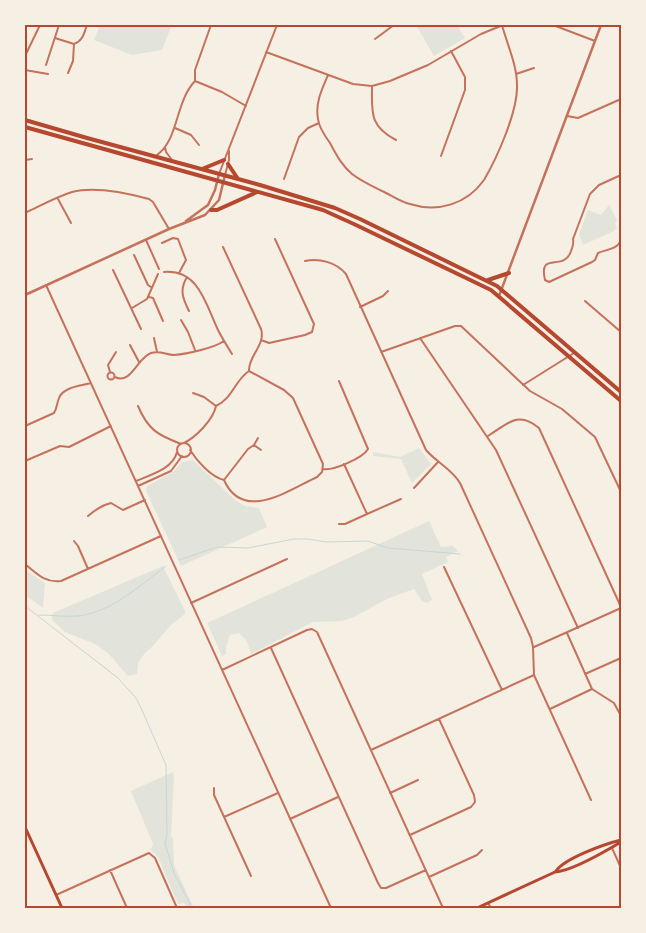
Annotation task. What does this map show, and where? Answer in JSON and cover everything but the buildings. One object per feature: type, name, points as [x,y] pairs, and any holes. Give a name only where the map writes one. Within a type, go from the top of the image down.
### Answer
[{"type":"highway","points":[[25,120],[225,175],[342,211],[488,280],[502,289],[621,392]]},
{"type":"highway","points":[[25,127],[218,180],[338,217],[478,283],[499,296],[621,402]]},
{"type":"highway","points":[[202,169],[224,160]]},
{"type":"highway","points":[[228,164],[238,179]]},
{"type":"highway","points":[[211,210],[217,210],[257,192]]},
{"type":"highway","points":[[488,280],[509,273]]},
{"type":"main road","points":[[25,827],[62,908]]},
{"type":"main road","points":[[477,908],[555,872],[561,872],[612,848],[621,841]]},
{"type":"main road","points":[[555,872],[558,867],[581,855],[621,841]]},
{"type":"street","points":[[25,56],[40,25]]},
{"type":"street","points":[[46,65],[59,25]]},
{"type":"street","points":[[55,38],[74,44],[82,40],[87,25]]},
{"type":"street","points":[[155,157],[165,148],[171,132],[175,128],[175,122],[189,88],[195,81],[195,70],[211,25]]},
{"type":"street","points":[[185,222],[208,204],[214,194],[224,160],[276,25]]},
{"type":"street","points":[[374,39],[394,25]]},
{"type":"street","points":[[266,52],[353,84],[372,86],[390,81],[428,65],[481,34],[502,25],[516,74],[516,97],[513,112],[488,174],[478,188],[457,203],[434,208],[409,204],[352,175],[343,164],[319,123],[318,105],[328,75]]},
{"type":"street","points":[[553,25],[595,41]]},
{"type":"street","points":[[499,296],[601,25]]},
{"type":"street","points":[[68,73],[74,61],[74,44]]},
{"type":"street","points":[[441,156],[464,96],[466,83],[461,68],[451,52]]},
{"type":"street","points":[[516,74],[534,68]]},
{"type":"street","points":[[25,70],[48,74]]},
{"type":"street","points":[[195,81],[222,92],[246,106]]},
{"type":"street","points":[[372,86],[374,120],[380,130],[396,140]]},
{"type":"street","points":[[567,116],[578,118],[621,99]]},
{"type":"street","points":[[284,179],[299,136],[308,128],[319,123]]},
{"type":"street","points":[[175,128],[191,135],[199,145]]},
{"type":"street","points":[[165,148],[172,160]]},
{"type":"street","points":[[25,295],[168,229],[202,216],[211,210],[219,200],[228,164],[229,151]]},
{"type":"street","points":[[25,160],[32,159]]},
{"type":"street","points":[[621,175],[599,185],[590,194],[573,239],[574,244],[570,257],[567,260],[544,266],[542,269],[546,282],[592,262],[598,253],[615,248],[621,240]]},
{"type":"street","points":[[25,213],[80,190],[118,192],[149,199],[156,204],[168,229]]},
{"type":"street","points":[[58,198],[71,223]]},
{"type":"street","points":[[162,243],[173,238],[178,239],[186,260],[179,273]]},
{"type":"street","points":[[261,340],[269,343],[305,335],[312,332],[314,328],[314,324],[275,239]]},
{"type":"street","points":[[146,240],[159,269]]},
{"type":"street","points":[[223,247],[261,329],[261,340],[248,364],[249,371]]},
{"type":"street","points":[[134,255],[148,285],[152,287]]},
{"type":"street","points":[[305,261],[320,260],[343,271],[426,450],[452,472],[460,483],[534,647],[534,675],[591,800]]},
{"type":"street","points":[[113,270],[141,329]]},
{"type":"street","points":[[164,272],[179,273],[201,291],[232,354]]},
{"type":"street","points":[[131,308],[146,301],[158,274]]},
{"type":"street","points":[[187,278],[182,291],[183,299],[189,311]]},
{"type":"street","points":[[46,285],[331,908]]},
{"type":"street","points":[[360,306],[383,296],[388,290]]},
{"type":"street","points":[[149,297],[153,298],[164,321]]},
{"type":"street","points":[[585,301],[621,332]]},
{"type":"street","points":[[181,320],[195,350]]},
{"type":"street","points":[[381,352],[455,326],[461,326],[523,385],[535,395],[562,409],[595,438],[621,492]]},
{"type":"street","points":[[154,338],[157,352]]},
{"type":"street","points":[[420,338],[500,458],[578,628]]},
{"type":"street","points":[[110,372],[109,378],[119,379],[129,376],[139,362],[148,355],[157,352],[173,355],[214,347],[224,341]]},
{"type":"street","points":[[130,345],[139,362]]},
{"type":"street","points":[[114,377],[113,373],[110,372],[108,363],[116,352]]},
{"type":"street","points":[[523,385],[576,352]]},
{"type":"street","points":[[216,406],[223,403],[249,371]]},
{"type":"street","points":[[224,480],[227,488],[238,498],[257,502],[317,477],[323,469],[323,464],[293,398],[284,390],[249,371]]},
{"type":"street","points":[[323,469],[334,469],[364,455],[368,449],[339,381]]},
{"type":"street","points":[[25,426],[54,413],[60,396],[65,391],[91,384]]},
{"type":"street","points":[[192,392],[204,397],[216,406]]},
{"type":"street","points":[[138,406],[152,430],[173,441],[183,443],[190,448],[195,458],[218,479],[224,480]]},
{"type":"street","points":[[177,448],[192,439],[214,413],[216,406]]},
{"type":"street","points":[[487,436],[518,419],[529,421],[539,428],[621,608],[534,647]]},
{"type":"street","points":[[25,461],[60,446],[69,447],[111,426]]},
{"type":"street","points":[[224,480],[248,449],[254,446],[258,438]]},
{"type":"street","points":[[187,456],[192,439]]},
{"type":"street","points":[[173,441],[182,456],[195,458]]},
{"type":"street","points":[[254,446],[261,450]]},
{"type":"street","points":[[136,481],[160,471],[173,461],[178,452]]},
{"type":"street","points":[[138,486],[171,471],[182,456]]},
{"type":"street","points":[[414,488],[438,462]]},
{"type":"street","points":[[344,464],[367,514]]},
{"type":"street","points":[[339,524],[345,524],[402,499]]},
{"type":"street","points":[[88,516],[107,504],[111,503],[123,510],[145,500]]},
{"type":"street","points":[[25,564],[42,578],[55,582],[61,581],[161,536]]},
{"type":"street","points":[[74,541],[88,569]]},
{"type":"street","points":[[191,603],[287,559]]},
{"type":"street","points":[[444,567],[502,690]]},
{"type":"street","points":[[222,670],[307,630],[315,630],[443,908]]},
{"type":"street","points":[[567,633],[592,689],[616,705],[621,716]]},
{"type":"street","points":[[271,647],[381,888],[386,888],[426,870]]},
{"type":"street","points":[[585,674],[621,658]]},
{"type":"street","points":[[371,750],[534,675]]},
{"type":"street","points":[[550,709],[592,689]]},
{"type":"street","points":[[616,705],[621,703]]},
{"type":"street","points":[[410,835],[470,807],[475,802],[475,797],[439,719]]},
{"type":"street","points":[[390,793],[418,780]]},
{"type":"street","points":[[214,788],[214,795],[251,876]]},
{"type":"street","points":[[224,817],[278,793]]},
{"type":"street","points":[[290,820],[339,797]]},
{"type":"street","points":[[612,848],[621,868]]},
{"type":"street","points":[[429,878],[477,855],[482,850]]},
{"type":"street","points":[[56,895],[149,853],[155,858],[177,908]]},
{"type":"street","points":[[110,870],[127,908]]},
{"type":"street","points":[[488,903],[491,908]]},
{"type":"shaded area","points":[[100,25],[166,25],[171,27],[162,50],[132,55],[94,40]]},
{"type":"shaded area","points":[[416,25],[457,25],[465,38],[434,56]]},
{"type":"shaded area","points":[[609,205],[617,220],[615,224],[617,228],[583,245],[579,234],[588,210],[601,215]]},
{"type":"shaded area","points":[[419,448],[431,464],[412,483],[401,459],[373,456],[373,452],[400,457]]},
{"type":"shaded area","points":[[193,460],[235,500],[245,506],[259,508],[267,527],[181,566],[146,491],[147,486],[173,472],[182,462]]},
{"type":"shaded area","points":[[429,521],[441,547],[453,546],[458,551],[446,557],[448,562],[422,574],[432,600],[427,603],[422,601],[414,589],[387,599],[354,617],[342,621],[313,622],[251,654],[247,641],[239,633],[230,635],[226,654],[222,656],[207,623]]},
{"type":"shaded area","points":[[163,566],[186,613],[171,625],[145,653],[138,663],[137,674],[128,676],[108,653],[95,644],[65,632],[52,620],[53,613]]},
{"type":"shaded area","points":[[27,571],[45,583],[43,608],[25,595],[25,572]]},
{"type":"shaded area","points":[[173,772],[171,837],[173,838],[174,865],[193,906],[188,908],[184,903],[178,904],[158,857],[151,850],[153,844],[131,791]]},
{"type":"waterway","points":[[179,560],[217,547],[248,548],[294,539],[326,542],[368,541],[388,548],[460,554]]},
{"type":"waterway","points":[[39,615],[78,616],[90,614],[114,604],[166,566]]},
{"type":"waterway","points":[[25,606],[118,678],[136,698],[166,765],[167,835],[165,843],[174,873],[192,908]]}]
